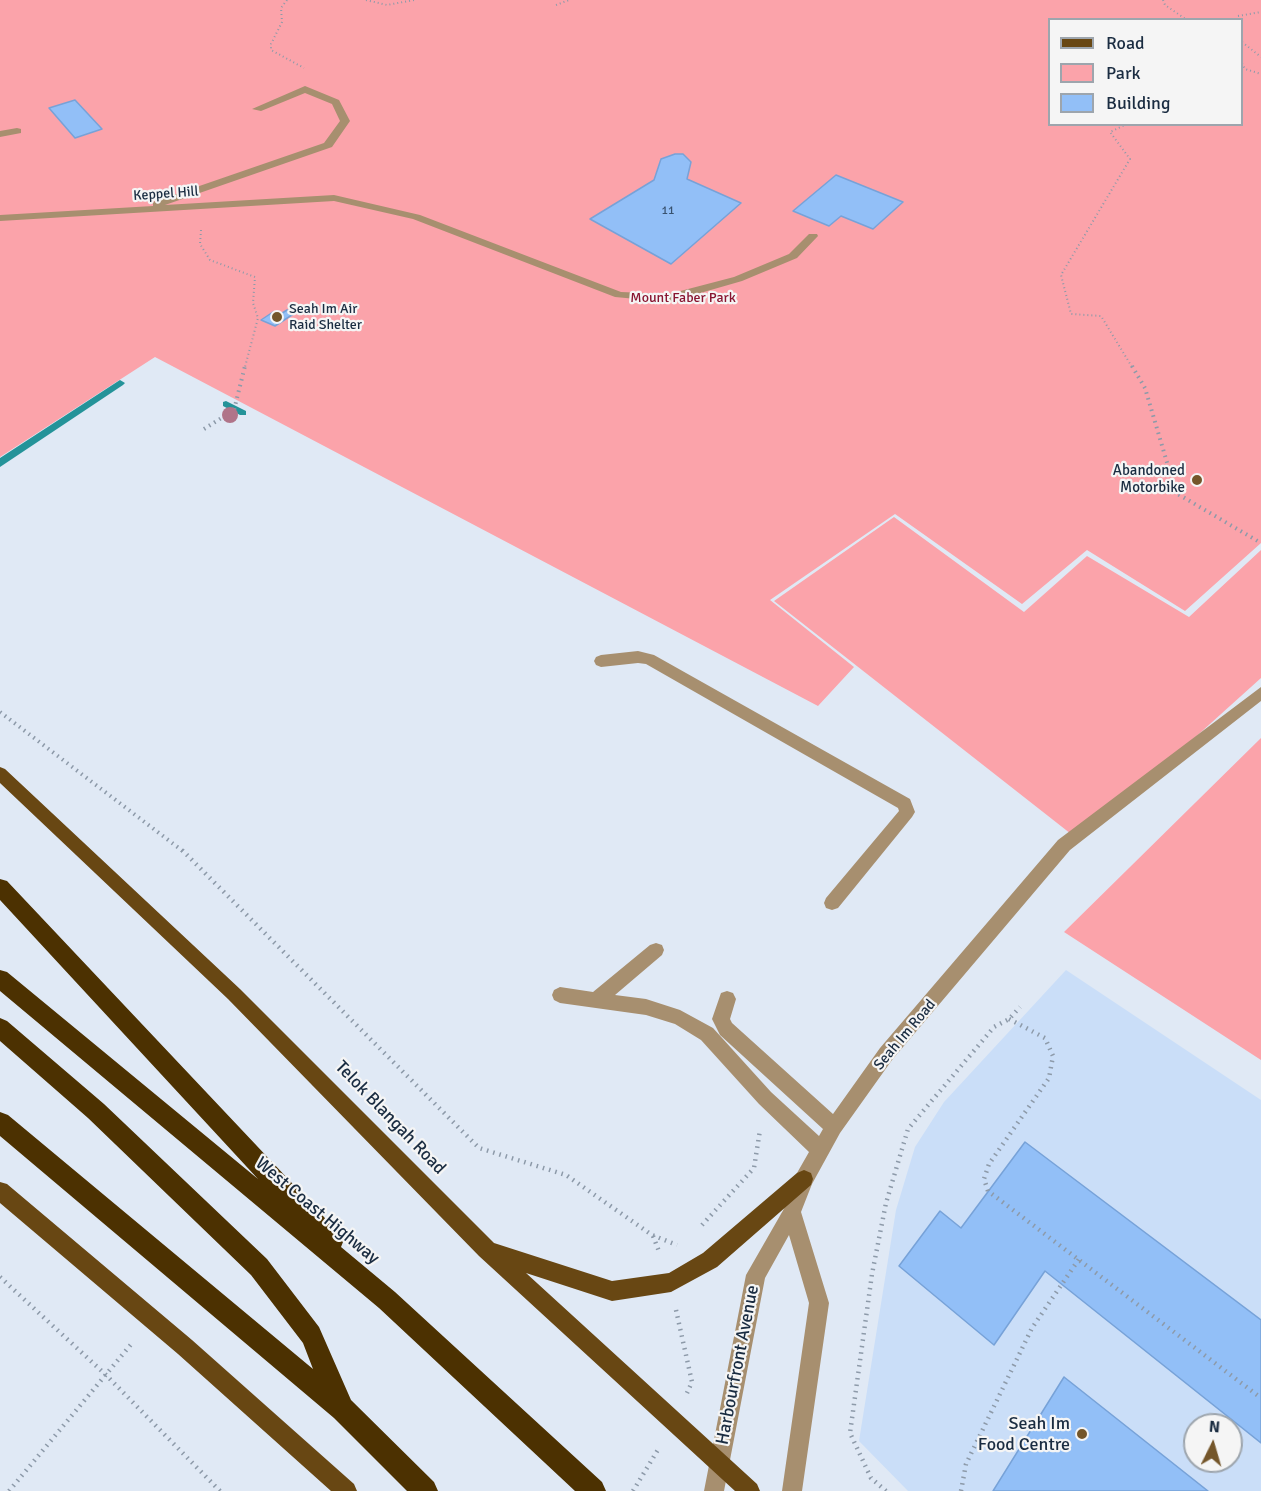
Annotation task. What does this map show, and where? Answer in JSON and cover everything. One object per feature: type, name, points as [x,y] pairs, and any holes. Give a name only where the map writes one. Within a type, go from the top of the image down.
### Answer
[{"type":"highway","points":[[0,887],[387,1300]]},
{"type":"highway","name":"West Coast Highway","points":[[0,980],[387,1300],[593,1491]]},
{"type":"highway","points":[[0,1028],[96,1112],[259,1267],[311,1335],[343,1409]]},
{"type":"highway","points":[[0,1122],[343,1409],[425,1491]]},
{"type":"main road","name":"Telok Blangah Road","points":[[0,773],[243,1002],[486,1249],[750,1491]]},
{"type":"main road","points":[[486,1249],[612,1291],[670,1282],[710,1260],[804,1179]]},
{"type":"main road","points":[[0,1191],[150,1320],[185,1347],[347,1491]]},
{"type":"street","points":[[134,211],[328,145],[345,121],[336,102],[304,89],[257,109]]},
{"type":"street","points":[[0,134],[18,131]]},
{"type":"street","name":"Keppel Hill","points":[[0,218],[334,198],[416,217],[619,295],[669,298],[738,279],[793,256],[813,236]]},
{"type":"street","points":[[601,661],[638,657],[649,659],[891,794],[905,804],[907,812],[832,903]]},
{"type":"street","name":"Seah Im Road","points":[[792,1212],[804,1179],[819,1149],[886,1054],[960,970],[1064,845],[1261,693]]},
{"type":"street","points":[[596,1000],[656,950]]},
{"type":"street","points":[[560,995],[645,1007],[681,1018],[707,1034],[765,1098],[819,1149]]},
{"type":"street","points":[[728,999],[722,1019],[726,1029],[834,1127]]},
{"type":"street","points":[[792,1212],[819,1303],[792,1491]]},
{"type":"street","name":"Harbourfront Avenue","points":[[714,1491],[756,1275],[792,1212]]},
{"type":"path","points":[[287,0],[281,8],[282,22],[271,44],[271,50],[315,75],[320,95]]},
{"type":"path","points":[[366,0],[387,5],[414,0]]},
{"type":"path","points":[[556,5],[569,0]]},
{"type":"path","points":[[1163,0],[1165,5],[1184,18]]},
{"type":"path","points":[[1238,18],[1238,16],[1261,12]]},
{"type":"path","points":[[1243,43],[1261,57]]},
{"type":"path","points":[[1243,65],[1245,69],[1261,74]]},
{"type":"path","points":[[1123,126],[1110,132],[1130,159],[1061,275],[1071,314],[1101,316],[1145,388],[1176,494],[1261,543]]},
{"type":"path","points":[[204,429],[234,410],[258,318],[253,303],[255,277],[210,260],[200,244],[200,231],[208,220],[212,205]]},
{"type":"path","points":[[0,712],[182,850],[479,1148],[566,1175],[652,1235],[682,1247]]},
{"type":"path","points":[[886,1491],[871,1478],[850,1433],[872,1274],[886,1203],[908,1129],[994,1027],[1009,1019],[1020,1007]]},
{"type":"path","points":[[1009,1019],[1045,1038],[1053,1056],[1049,1078],[989,1164],[984,1179],[988,1191],[1261,1398]]},
{"type":"path","points":[[698,1229],[754,1167],[765,1098]]},
{"type":"path","points":[[633,1491],[675,1422],[692,1382],[670,1282],[652,1235]]},
{"type":"path","points":[[961,1491],[966,1464],[1032,1328],[1079,1259]]},
{"type":"path","points":[[0,1277],[106,1375],[220,1491]]},
{"type":"path","points":[[9,1491],[150,1320]]},
{"type":"shaded area","points":[[1066,970],[1261,1100],[1261,1491],[908,1491],[859,1441],[896,1210],[915,1147],[944,1102]]},
{"type":"green space","name":"Mount Faber Park","points":[[0,0],[1261,0],[1261,543],[1185,611],[1087,550],[1022,604],[895,514],[770,600],[854,667],[818,706],[155,357],[0,457]]},
{"type":"green space","points":[[894,517],[1024,612],[1087,556],[1189,617],[1261,550],[1261,678],[1080,841],[774,601]]},
{"type":"green space","points":[[1261,738],[1261,1060],[1064,932]]},
{"type":"building","points":[[75,100],[102,129],[75,138],[49,108]]},
{"type":"building","points":[[683,154],[691,162],[687,179],[741,203],[671,264],[590,219],[654,180],[661,159]]},
{"type":"building","points":[[836,175],[903,202],[873,229],[841,216],[829,226],[793,211]]},
{"type":"building","name":"Seah Im Air Raid Shelter","points":[[287,310],[295,313],[275,326],[261,320],[273,312],[279,315]]},
{"type":"building","points":[[1025,1142],[1261,1320],[1261,1443],[1243,1429],[1243,1413],[1223,1413],[1045,1271],[994,1345],[899,1266],[940,1211],[961,1228]]},
{"type":"building","name":"Seah Im Food Centre","points":[[1064,1377],[1208,1491],[993,1491]]},
{"type":"waterway","points":[[0,463],[120,383]]},
{"type":"waterway","points":[[226,404],[243,413]]},
{"type":"place","name":"Seah Im Air Raid Shelter","points":[[277,317]]},
{"type":"place","name":"Abandoned Motorbike","points":[[1197,480]]},
{"type":"place","name":"Seah Im Food Centre","points":[[1082,1434]]}]
